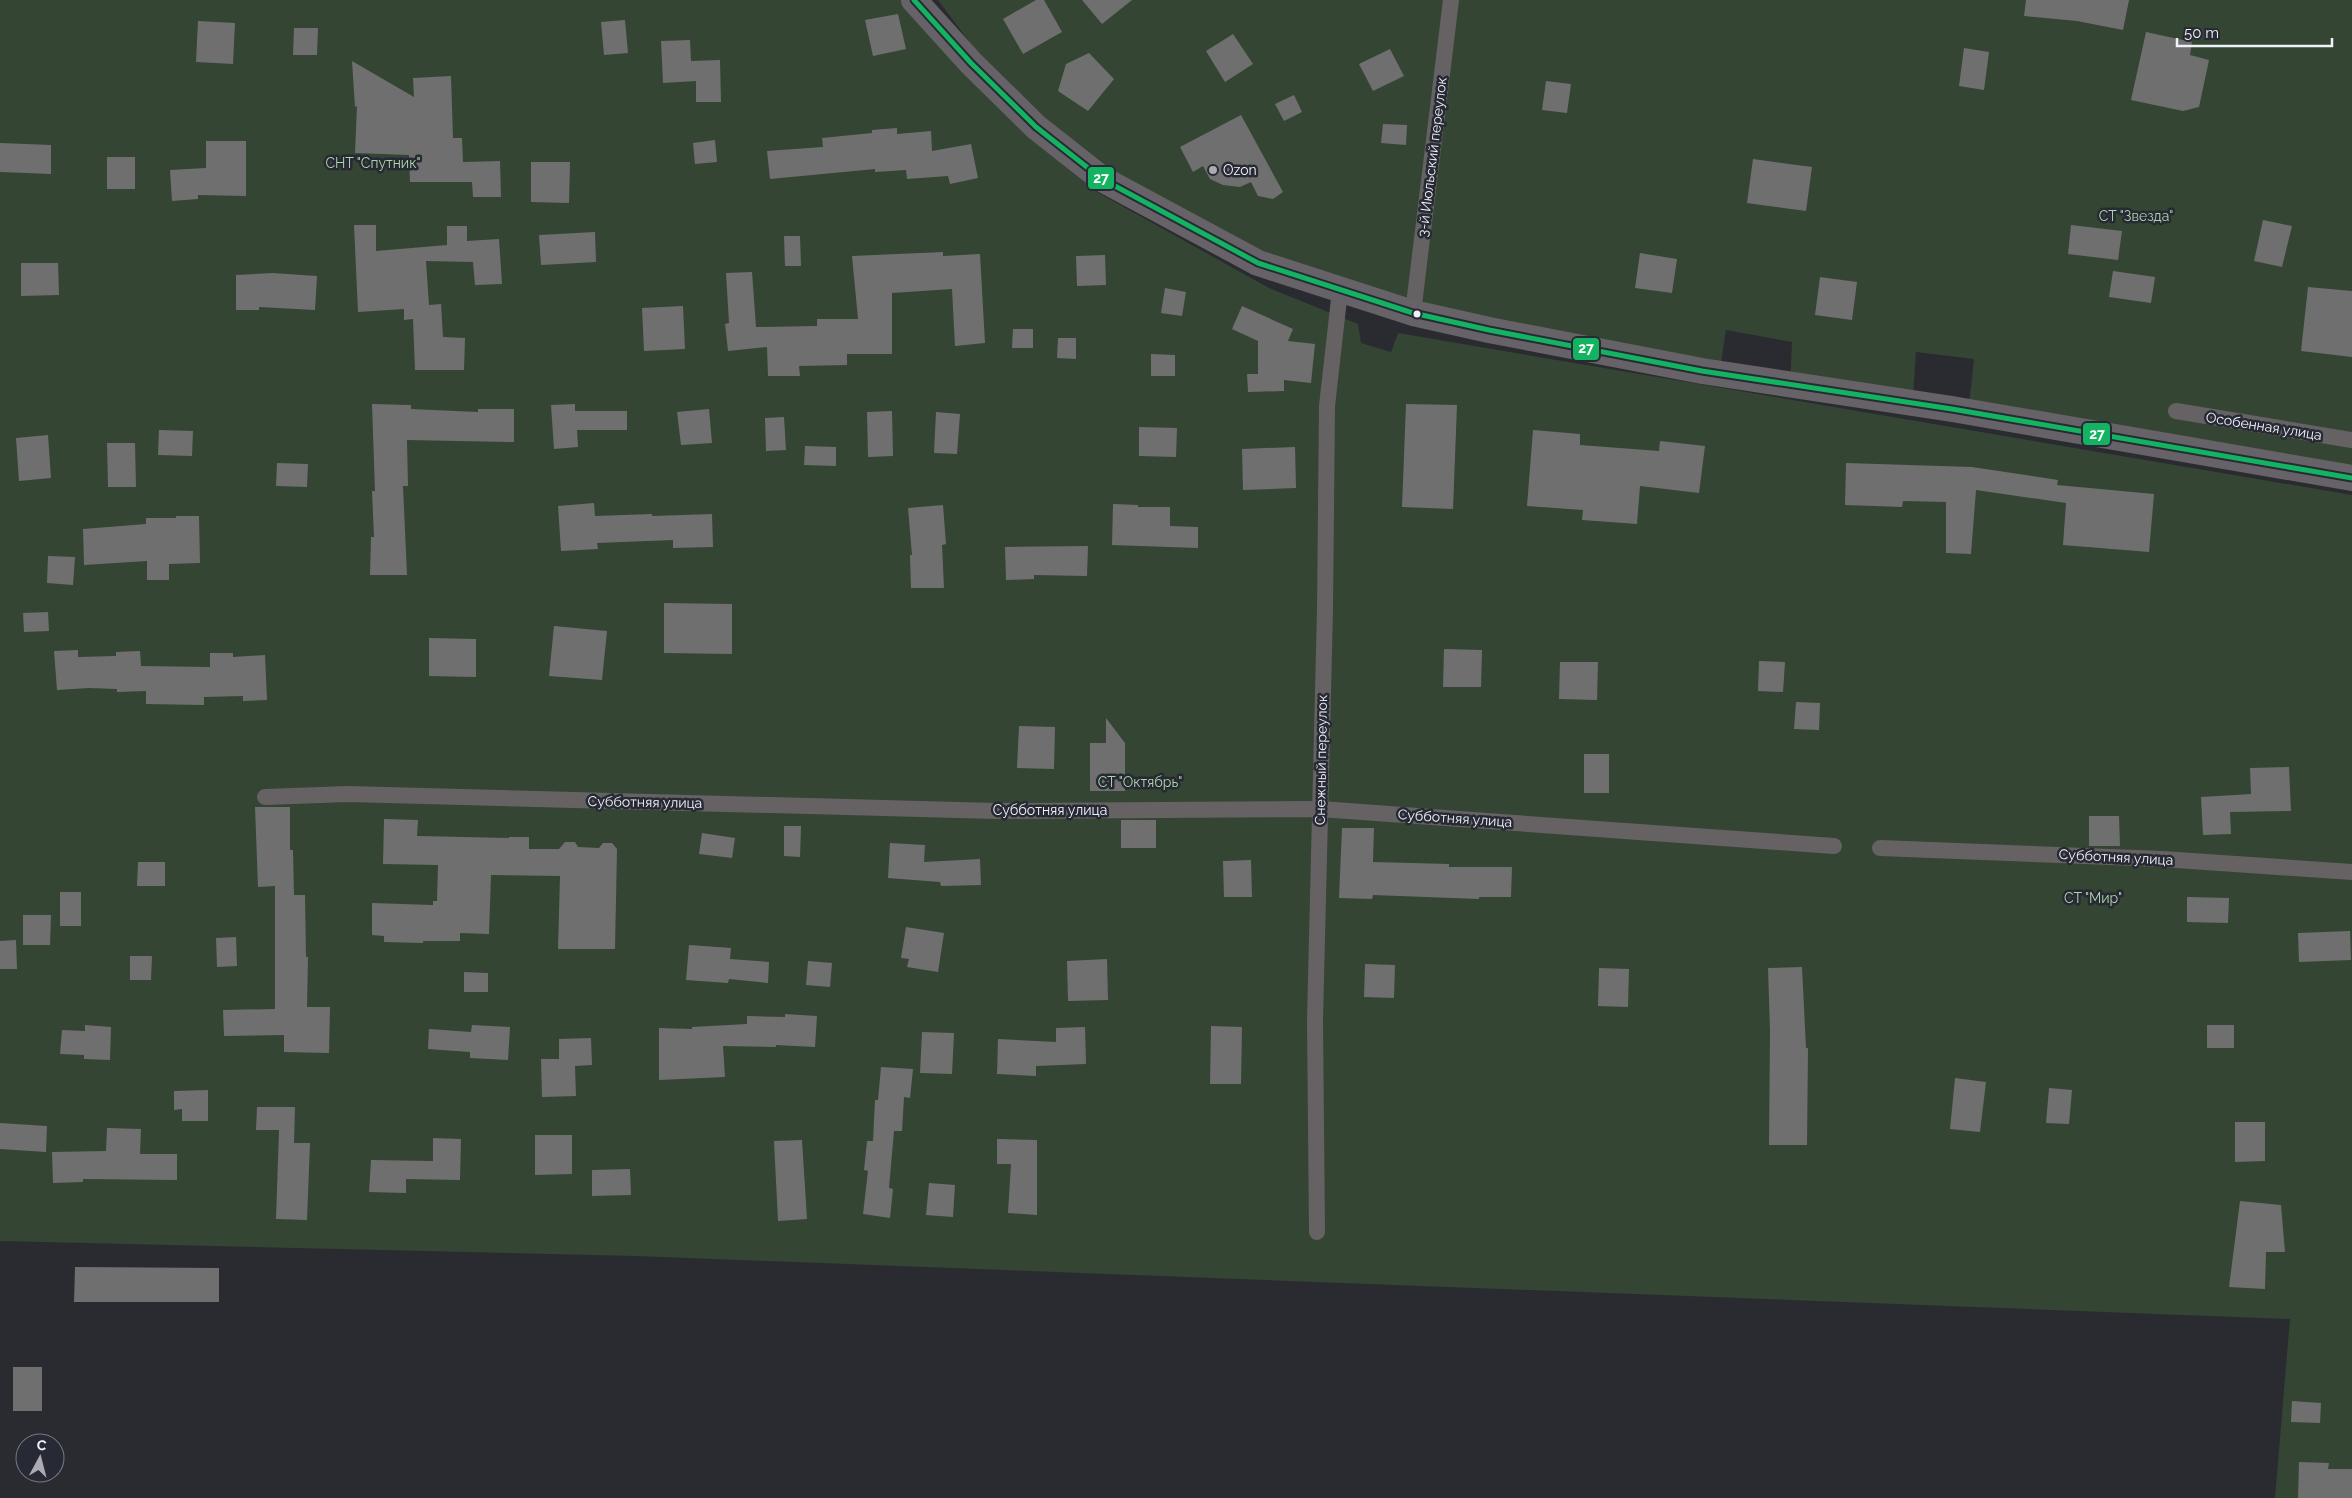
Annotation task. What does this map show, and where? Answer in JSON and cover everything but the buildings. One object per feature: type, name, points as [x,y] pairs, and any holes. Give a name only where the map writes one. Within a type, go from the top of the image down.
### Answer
[{"type":"main road","points":[[914,0],[971,63],[1036,127],[1102,179],[1258,264],[1413,313],[1702,371],[1952,410],[2352,478]]},
{"type":"street","name":"3-й Июльский переулок","points":[[1413,313],[1451,0]]},
{"type":"street","name":"Снежный переулок","points":[[1317,1232],[1315,1020],[1327,406],[1340,290]]},
{"type":"street","name":"Особенная улица","points":[[2176,411],[2352,440]]},
{"type":"street","name":"Субботняя улица","points":[[265,797],[348,794],[996,811],[1320,809],[1834,846]]},
{"type":"street","name":"Субботняя улица","points":[[1880,848],[2162,859],[2352,872]]},
{"type":"green space","name":"СТ \"Октябрь\"","points":[[0,0],[910,0],[1034,141],[1097,192],[1269,288],[1358,324],[1361,343],[1391,352],[1398,333],[2352,495],[2352,1498],[2275,1498],[2290,1319],[636,1256],[0,1241]]},
{"type":"green space","name":"СТ \"Звезда\"","points":[[938,0],[2352,0],[2352,475],[1968,413],[1974,359],[1916,352],[1912,411],[1790,385],[1792,342],[1726,330],[1719,375],[1405,314],[1185,219],[1102,170],[998,80]]},
{"type":"transit line","name":"27","points":[[914,0],[971,63],[1036,127],[1102,179],[1258,263],[1413,313],[1489,330],[1702,371],[1952,409],[2352,478]]},
{"type":"place","name":"Ozon","points":[[1213,170]]},
{"type":"park label","name":"СНТ \"Спутник\"","points":[[373,163]]},
{"type":"park label","name":"СТ \"Мир\"","points":[[2093,898]]}]
